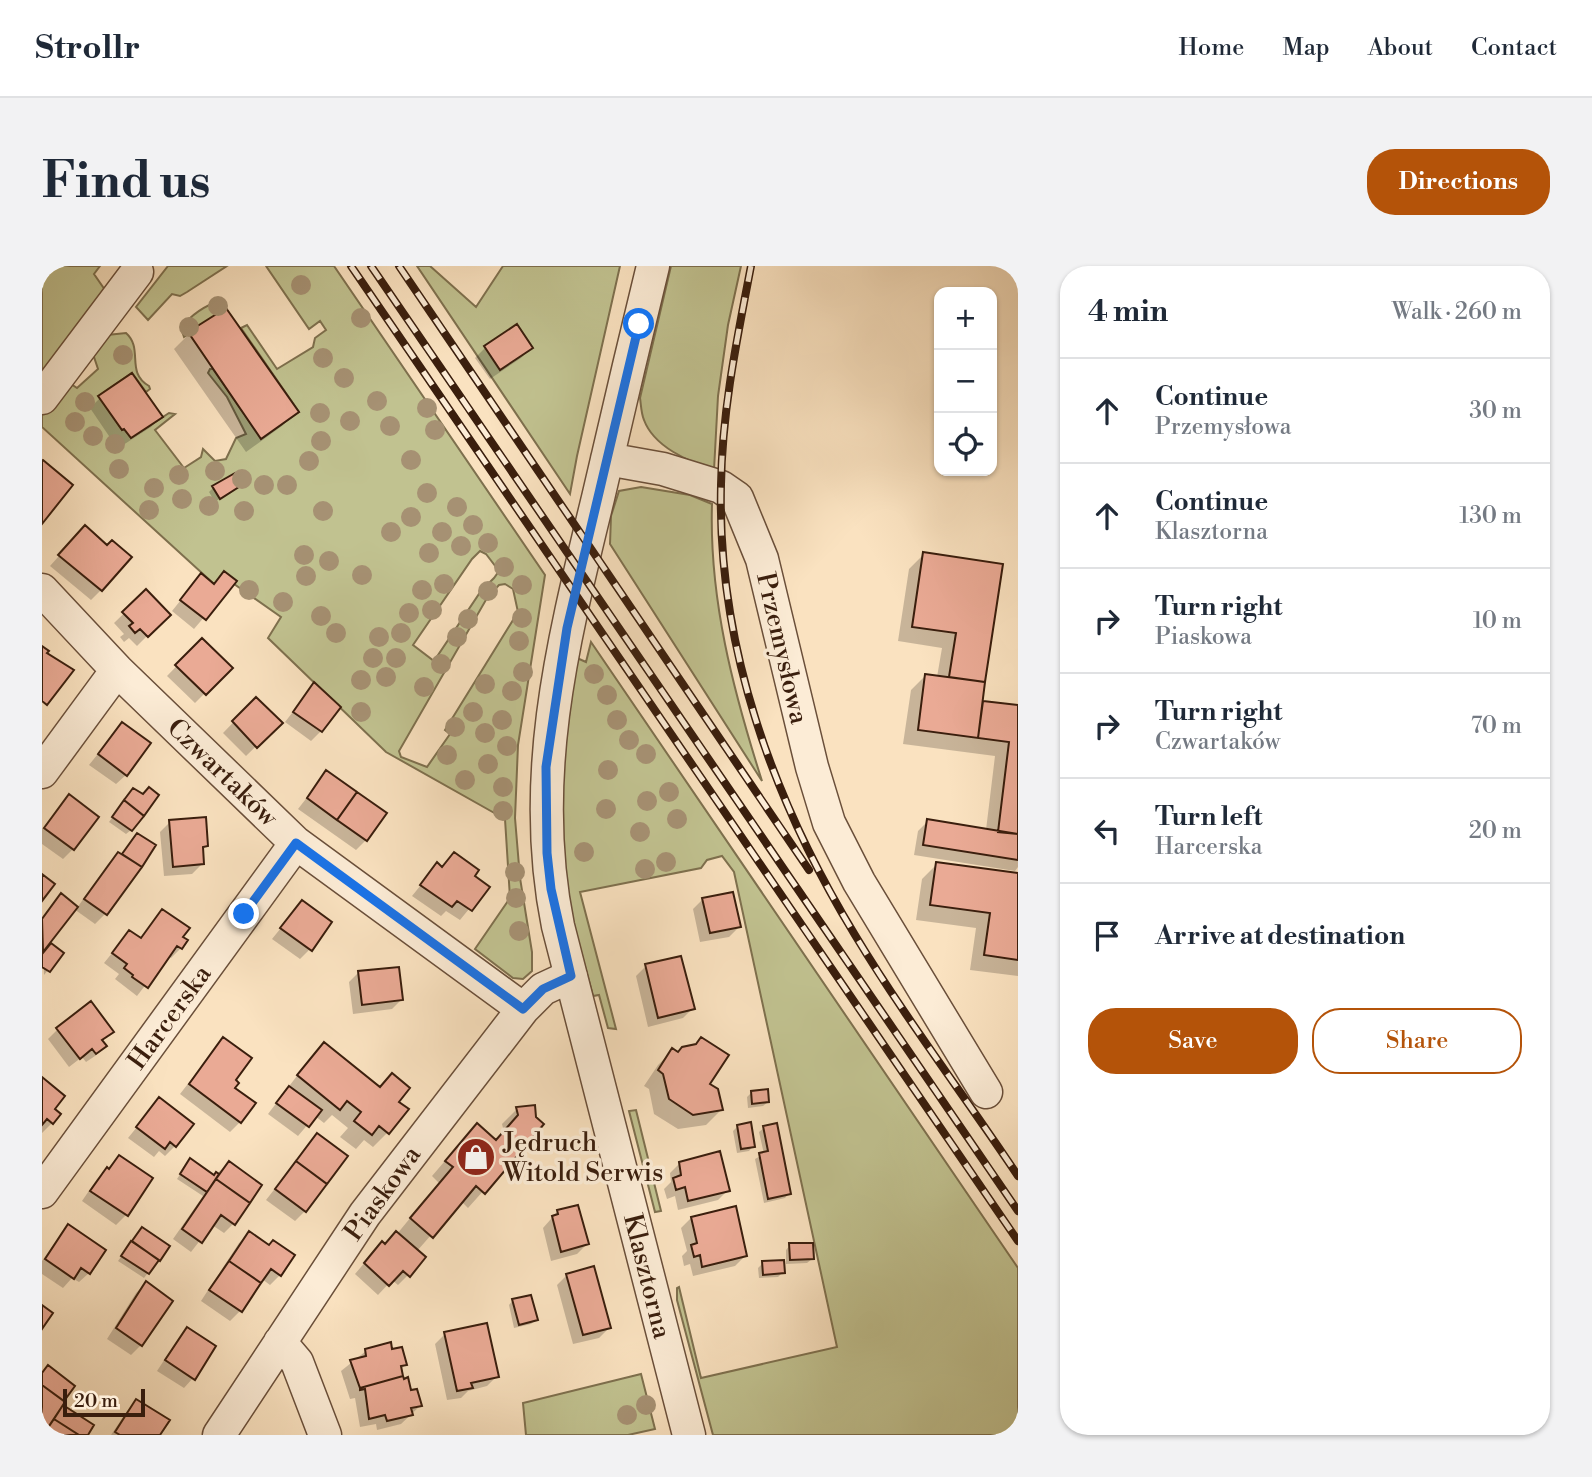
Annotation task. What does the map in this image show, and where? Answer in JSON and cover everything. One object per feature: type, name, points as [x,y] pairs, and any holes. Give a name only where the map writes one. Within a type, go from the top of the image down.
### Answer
[{"type":"street","points":[[607,459],[653,266]]},
{"type":"street","points":[[42,398],[137,272]]},
{"type":"street","name":"Klasztorna","points":[[607,459],[567,628],[546,767],[551,889],[689,1435]]},
{"type":"street","name":"Przemysłowa","points":[[607,459],[663,469],[721,487],[737,498],[762,559],[812,767],[829,824],[859,882],[986,1092]]},
{"type":"street","name":"Czwartaków","points":[[42,590],[117,670],[296,843],[523,1009]]},
{"type":"street","points":[[42,772],[117,670]]},
{"type":"street","name":"Harcerska","points":[[42,1192],[296,843]]},
{"type":"street","name":"Piaskowa","points":[[219,1435],[365,1214],[523,1009],[543,989],[571,976]]},
{"type":"street","points":[[280,1342],[297,1362],[324,1435]]},
{"type":"green space","points":[[56,266],[100,266],[94,274],[105,290],[42,377],[42,280]]},
{"type":"green space","points":[[168,266],[227,266],[180,296],[172,294],[148,320],[136,307]]},
{"type":"green space","points":[[266,266],[334,266],[545,575],[518,745],[515,818],[520,878],[532,952],[532,971],[523,979],[513,978],[475,949],[510,898],[505,819],[386,752],[268,638],[281,617],[234,584],[214,584],[42,427],[42,412],[71,384],[77,388],[98,369],[92,351],[107,335],[126,333],[134,346],[138,374],[150,389],[146,392],[132,373],[99,396],[122,430],[131,438],[169,413],[175,414],[155,430],[184,468],[201,457],[203,449],[215,461],[226,459],[236,438],[246,434],[227,397],[208,373],[210,369],[213,369],[261,438],[299,412],[241,328],[247,325],[277,369],[313,347],[315,338],[326,330],[320,321],[309,329]],"holes":[[[480,551],[486,554],[499,571],[481,591],[434,661],[413,645]],[[505,584],[513,589],[518,612],[445,730],[450,734],[427,767],[401,757],[399,751],[487,598],[499,585]]]},
{"type":"green space","points":[[417,266],[430,266],[476,307],[503,266],[620,266],[570,494]]},
{"type":"green space","points":[[671,266],[741,266],[728,325],[718,396],[714,470],[673,452],[664,445],[649,430],[642,414],[640,398]]},
{"type":"green space","points":[[222,300],[226,303],[226,308],[184,337],[181,328],[189,319]]},
{"type":"green space","points":[[641,487],[690,495],[712,504],[714,575],[725,644],[762,781],[610,544],[611,516],[619,491]]},
{"type":"green space","points":[[591,642],[1018,1268],[1018,1435],[713,1435],[677,1300],[677,1288],[679,1287],[701,1378],[837,1347],[734,872],[722,856],[707,860],[701,868],[580,892],[616,1029],[608,1028],[599,995],[593,996],[568,896],[562,854],[566,742],[577,658],[586,662]]},
{"type":"green space","points":[[636,1110],[661,1211],[655,1212],[629,1111]]},
{"type":"green space","points":[[641,1374],[655,1429],[628,1435],[526,1435],[523,1403]]},
{"type":"building","points":[[226,308],[299,412],[261,439],[188,332]]},
{"type":"building","points":[[517,324],[533,348],[500,370],[484,346]]},
{"type":"building","points":[[132,373],[163,417],[131,438],[122,430],[98,396]]},
{"type":"building","points":[[42,461],[73,485],[42,524]]},
{"type":"building","points":[[235,473],[242,485],[220,499],[212,486]]},
{"type":"building","points":[[85,525],[107,545],[112,540],[132,557],[102,591],[58,555]]},
{"type":"building","points":[[923,552],[1003,564],[985,682],[949,677],[956,633],[912,627]]},
{"type":"building","points":[[224,571],[237,581],[206,620],[180,600],[201,573],[214,584]]},
{"type":"building","points":[[146,589],[171,615],[148,637],[140,629],[135,633],[129,626],[133,623],[122,612]]},
{"type":"building","points":[[202,638],[233,668],[206,695],[175,665]]},
{"type":"building","points":[[42,646],[49,651],[47,653],[74,670],[47,705],[42,701]]},
{"type":"building","points":[[925,674],[985,682],[978,738],[918,730]]},
{"type":"building","points":[[314,682],[341,707],[322,732],[293,712]]},
{"type":"building","points":[[256,697],[283,723],[257,748],[232,721]]},
{"type":"building","points":[[983,701],[1018,705],[1018,834],[998,832],[1009,742],[978,738]]},
{"type":"building","points":[[122,722],[151,743],[127,776],[98,754]]},
{"type":"building","points":[[326,770],[357,792],[337,820],[307,798]]},
{"type":"building","points":[[149,787],[159,795],[144,816],[124,800],[133,788],[143,794]]},
{"type":"building","points":[[357,792],[387,813],[367,841],[337,820]]},
{"type":"building","points":[[69,794],[99,817],[74,850],[44,828]]},
{"type":"building","points":[[124,800],[144,816],[132,831],[112,817]]},
{"type":"building","points":[[206,817],[208,846],[203,847],[204,864],[173,867],[169,820]]},
{"type":"building","points":[[927,819],[1018,834],[1018,860],[923,845]]},
{"type":"building","points":[[137,833],[156,845],[142,867],[122,854]]},
{"type":"building","points":[[118,852],[142,867],[107,915],[84,899]]},
{"type":"building","points":[[454,852],[479,870],[475,876],[490,887],[472,911],[457,901],[452,907],[420,885],[437,862],[442,867]]},
{"type":"building","points":[[936,862],[1018,873],[1018,960],[984,955],[990,913],[930,905]]},
{"type":"building","points":[[42,874],[55,884],[42,901]]},
{"type":"building","points":[[733,892],[741,927],[710,933],[702,898]]},
{"type":"building","points":[[61,893],[78,907],[43,952],[42,919]]},
{"type":"building","points":[[302,900],[332,922],[312,951],[280,928]]},
{"type":"building","points":[[162,909],[190,928],[183,937],[188,940],[182,949],[177,946],[148,988],[132,977],[124,968],[127,964],[112,953],[129,930],[141,938]]},
{"type":"building","points":[[51,943],[64,953],[50,972],[42,967],[42,954]]},
{"type":"building","points":[[681,956],[695,1009],[658,1018],[645,964]]},
{"type":"building","points":[[399,967],[403,1000],[362,1005],[358,971]]},
{"type":"building","points":[[91,1001],[114,1032],[102,1040],[107,1046],[96,1054],[92,1049],[80,1059],[56,1028]]},
{"type":"building","points":[[223,1037],[252,1058],[236,1080],[239,1083],[235,1088],[256,1103],[241,1123],[189,1084]]},
{"type":"building","points":[[701,1037],[729,1055],[710,1084],[718,1089],[723,1110],[693,1115],[669,1099],[663,1074],[658,1070],[672,1048],[678,1052],[682,1047],[696,1044]]},
{"type":"building","points":[[324,1042],[380,1087],[392,1073],[410,1088],[399,1102],[409,1109],[389,1134],[379,1126],[372,1135],[354,1121],[361,1112],[347,1101],[340,1110],[297,1075]]},
{"type":"building","points":[[42,1077],[65,1096],[55,1109],[61,1114],[53,1124],[47,1119],[42,1125]]},
{"type":"building","points":[[289,1086],[322,1110],[309,1127],[276,1103]]},
{"type":"building","points":[[768,1089],[769,1102],[752,1104],[751,1091]]},
{"type":"building","points":[[159,1097],[194,1124],[176,1147],[170,1142],[165,1149],[136,1127]]},
{"type":"building","points":[[535,1105],[536,1117],[544,1124],[485,1194],[476,1186],[433,1238],[410,1218],[453,1167],[445,1161],[477,1123],[496,1140],[518,1115],[516,1107]]},
{"type":"building","points":[[751,1122],[755,1147],[741,1149],[737,1125]]},
{"type":"building","points":[[777,1123],[791,1194],[768,1199],[759,1153],[768,1151],[763,1126]]},
{"type":"building","points":[[317,1133],[348,1156],[327,1184],[296,1161]]},
{"type":"building","points":[[720,1151],[730,1191],[688,1201],[685,1187],[676,1190],[673,1178],[681,1175],[679,1162]]},
{"type":"building","points":[[119,1155],[153,1178],[128,1216],[90,1191]]},
{"type":"building","points":[[190,1158],[214,1175],[216,1172],[219,1174],[207,1192],[180,1174]]},
{"type":"building","points":[[229,1161],[262,1185],[250,1203],[216,1179]]},
{"type":"building","points":[[296,1161],[327,1184],[306,1212],[275,1189]]},
{"type":"building","points":[[216,1179],[250,1203],[235,1225],[221,1215],[202,1243],[182,1229]]},
{"type":"building","points":[[578,1205],[589,1244],[561,1252],[552,1216],[558,1214],[557,1210]]},
{"type":"building","points":[[736,1206],[747,1256],[702,1267],[700,1255],[694,1257],[691,1245],[697,1243],[691,1217]]},
{"type":"building","points":[[68,1224],[106,1250],[90,1274],[81,1268],[74,1279],[45,1259]]},
{"type":"building","points":[[142,1227],[170,1246],[160,1261],[132,1241]]},
{"type":"building","points":[[249,1231],[269,1245],[273,1240],[295,1255],[281,1276],[271,1269],[261,1283],[229,1261]]},
{"type":"building","points":[[396,1231],[426,1257],[410,1277],[403,1271],[389,1286],[364,1263],[382,1241],[385,1244]]},
{"type":"building","points":[[131,1241],[159,1260],[149,1274],[121,1256]]},
{"type":"building","points":[[789,1243],[813,1243],[814,1259],[790,1260]]},
{"type":"building","points":[[784,1260],[785,1273],[763,1275],[762,1261]]},
{"type":"building","points":[[229,1261],[261,1283],[242,1312],[209,1290]]},
{"type":"building","points":[[594,1266],[611,1328],[583,1335],[566,1274]]},
{"type":"building","points":[[146,1281],[173,1301],[142,1346],[116,1328]]},
{"type":"building","points":[[531,1295],[538,1320],[519,1325],[512,1299]]},
{"type":"building","points":[[42,1305],[53,1313],[42,1329]]},
{"type":"building","points":[[487,1323],[499,1377],[471,1383],[473,1388],[457,1391],[444,1332]]},
{"type":"building","points":[[187,1327],[216,1346],[195,1380],[165,1360]]},
{"type":"building","points":[[391,1342],[392,1349],[402,1347],[407,1365],[401,1366],[403,1376],[360,1388],[350,1360],[366,1356],[365,1349]]},
{"type":"building","points":[[48,1365],[75,1386],[64,1401],[42,1385],[42,1373]]},
{"type":"building","points":[[403,1376],[404,1379],[408,1377],[411,1390],[417,1389],[422,1406],[411,1408],[413,1415],[387,1421],[385,1415],[369,1419],[365,1389],[360,1388]]},
{"type":"building","points":[[42,1385],[65,1402],[43,1435],[42,1435]]},
{"type":"building","points":[[136,1399],[170,1420],[160,1435],[120,1435],[115,1432]]},
{"type":"building","points":[[63,1405],[94,1425],[88,1435],[79,1435],[54,1419]]},
{"type":"building","points":[[54,1419],[79,1435],[43,1435]]},
{"type":"railway","points":[[351,266],[1018,1241]]},
{"type":"railway","points":[[371,266],[1018,1211]]},
{"type":"railway","points":[[399,266],[809,870]]},
{"type":"railway","points":[[751,266],[727,402],[721,485],[722,545],[729,604],[740,663],[756,720],[799,830],[855,935],[914,1026],[1018,1176]]},
{"type":"place","name":"Jędruch Witold Serwis","points":[[476,1157]]},
{"type":"route","points":[[244,914],[296,843],[523,1009],[543,989],[571,976],[551,889],[547,853],[546,767],[567,628],[639,324]]}]
